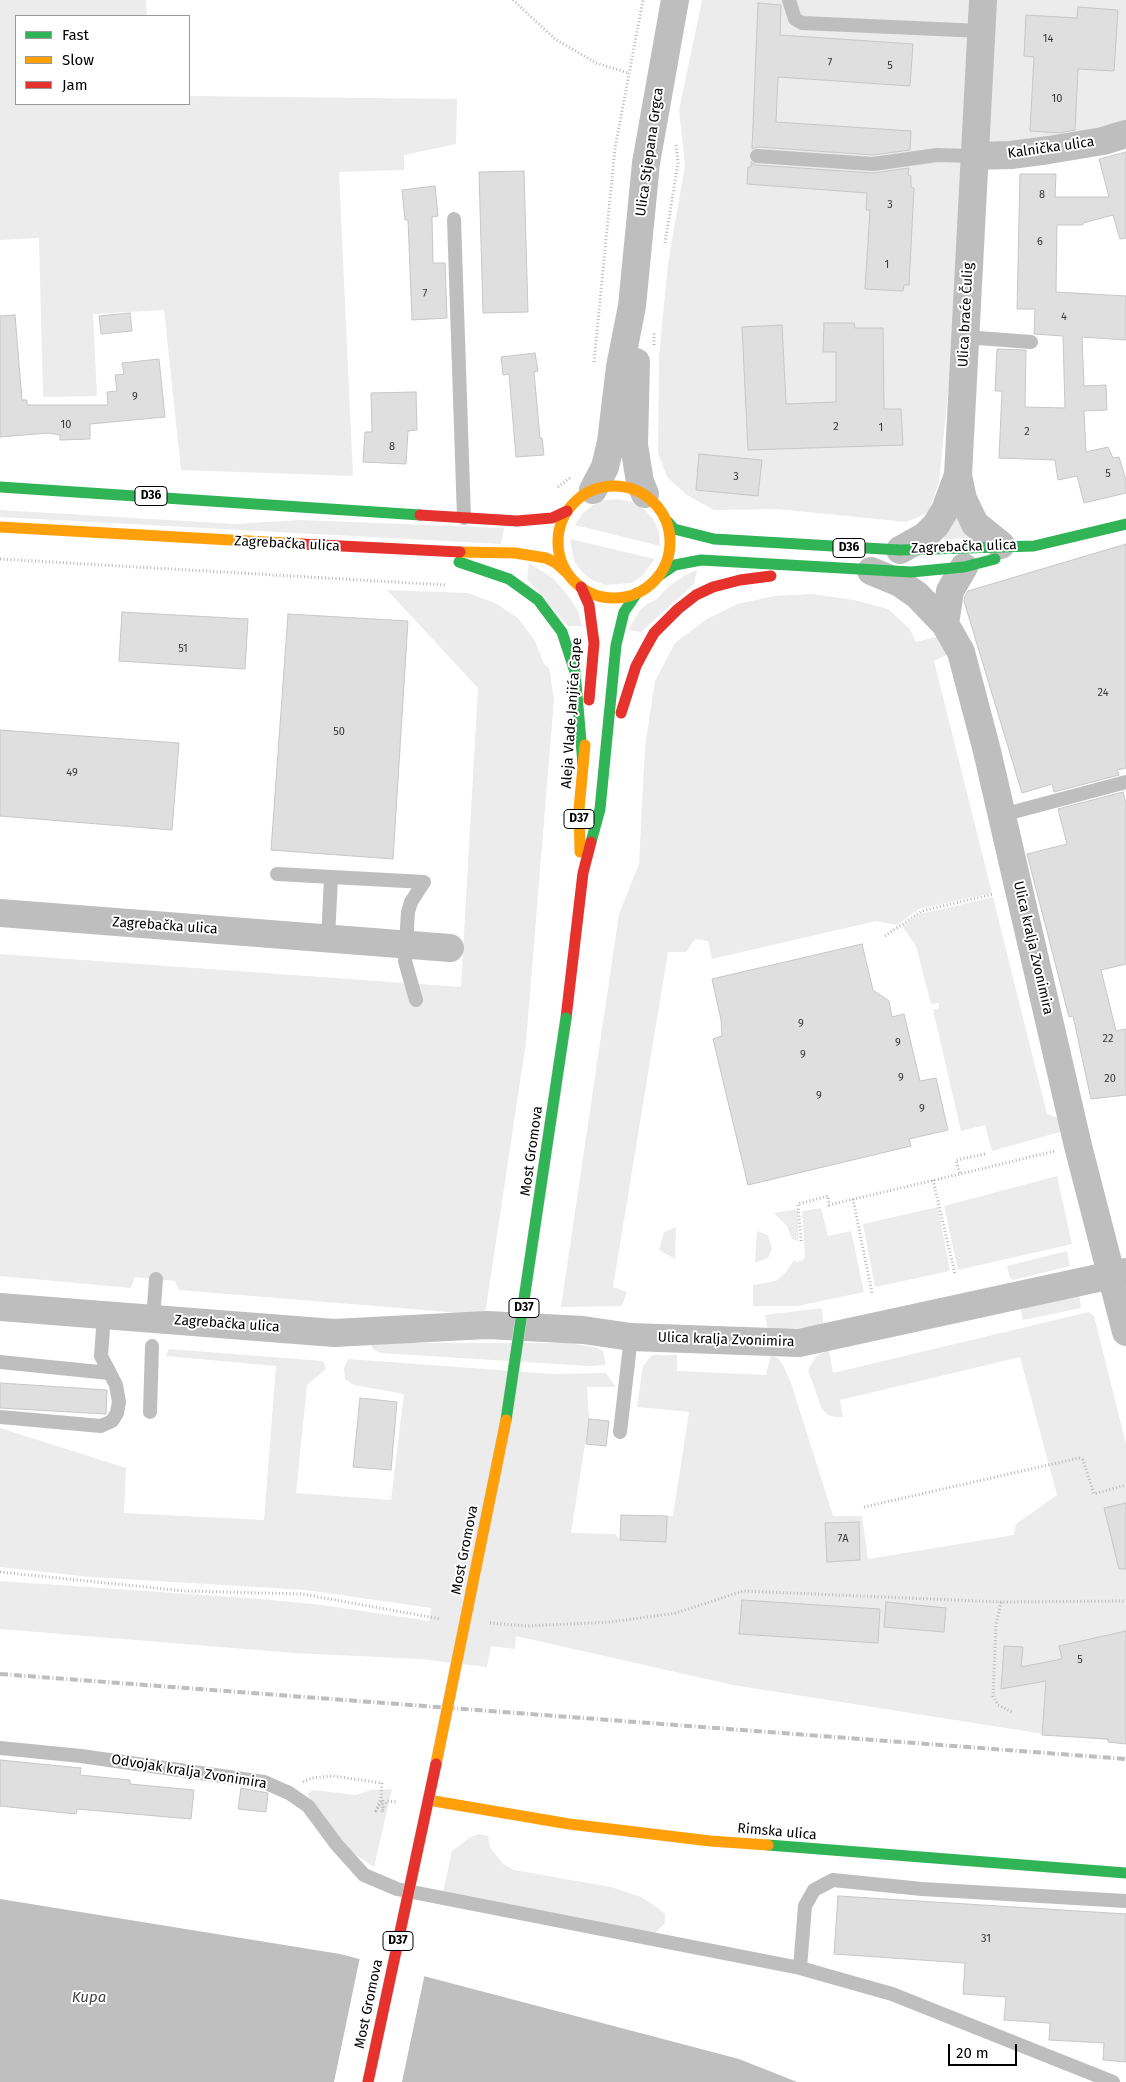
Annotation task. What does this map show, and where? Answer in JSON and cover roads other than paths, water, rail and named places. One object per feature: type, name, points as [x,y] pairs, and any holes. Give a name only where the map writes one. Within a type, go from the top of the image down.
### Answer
[{"type":"main road","name":"D36","points":[[583,482],[619,485],[645,494],[659,506],[668,522],[671,540],[670,549],[660,575],[654,582],[637,593],[623,598],[608,598],[581,588],[568,574],[561,560],[558,542],[560,526],[567,510],[578,498],[583,482]]},
{"type":"main road","name":"D36","points":[[0,487],[464,518],[536,520],[552,518],[567,510]]},
{"type":"main road","name":"Zagrebačka ulica","points":[[668,522],[674,529],[714,539],[900,550],[1001,545],[1034,546]]},
{"type":"main road","name":"D36","points":[[1034,546],[1126,524]]},
{"type":"main road","name":"Zagrebačka ulica","points":[[0,527],[401,550],[515,553],[546,558],[556,563],[568,574]]},
{"type":"main road","name":"Zagrebačka ulica","points":[[660,575],[675,565],[701,560],[910,572],[964,567],[1010,555],[1034,546]]},
{"type":"main road","points":[[401,550],[470,564],[497,573],[524,589],[545,607],[562,632],[575,672],[583,764]]},
{"type":"main road","points":[[606,747],[619,717],[636,666],[644,650],[654,633],[678,609],[696,595],[740,580],[812,574],[828,568]]},
{"type":"main road","name":"Aleja Vlade Janjića Cape","points":[[581,588],[589,605],[594,643],[578,830],[583,873]]},
{"type":"main road","name":"Aleja Vlade Janjića Cape","points":[[566,1018],[583,873],[600,809],[620,625],[624,612],[637,593]]},
{"type":"main road","name":"Most Gromova","points":[[368,2082],[471,1597],[510,1394],[566,1018]]},
{"type":"main road","name":"Rimska ulica","points":[[428,1800],[569,1824],[710,1841],[1126,1873]]},
{"type":"street","name":"Ulica Stjepana Grgca","points":[[583,482],[605,468],[611,442],[620,367],[632,306],[646,163],[675,0]]},
{"type":"street","name":"Ulica braće Čulig","points":[[983,0],[958,475],[963,499],[972,518],[987,536],[1001,545]]},
{"type":"street","name":"Kalnička ulica","points":[[975,156],[1011,155],[1048,150],[1103,141],[1126,134]]},
{"type":"street","name":"Ulica Stjepana Grgca","points":[[632,306],[636,349],[634,445],[638,475],[645,494]]},
{"type":"street","name":"Ulica braće Čulig","points":[[900,550],[918,540],[936,525],[945,510],[958,475]]},
{"type":"street","points":[[945,624],[950,591],[964,567]]},
{"type":"street","name":"Ulica kralja Zvonimira","points":[[871,571],[900,583],[917,595],[945,624],[961,652],[1002,815],[1078,1146],[1119,1273],[1126,1332]]},
{"type":"street","name":"Zagrebačka ulica","points":[[0,913],[450,948]]},
{"type":"street","name":"Ulica kralja Zvonimira","points":[[334,1333],[487,1325],[582,1330],[631,1337],[799,1343],[1119,1273]]},
{"type":"street","name":"Zagrebačka ulica","points":[[0,1307],[334,1333]]},
{"type":"lane","points":[[788,0],[795,19],[802,24],[982,31]]},
{"type":"lane","points":[[757,156],[873,164],[937,155],[975,156]]},
{"type":"lane","points":[[454,219],[464,518]]},
{"type":"lane","points":[[965,337],[1031,342]]},
{"type":"lane","points":[[1002,815],[1126,782]]},
{"type":"lane","points":[[277,874],[424,882],[411,902],[408,912],[405,961],[416,1000]]},
{"type":"lane","points":[[328,939],[331,877]]},
{"type":"lane","points":[[153,1319],[156,1279]]},
{"type":"lane","points":[[0,1417],[101,1426],[115,1418],[119,1402],[116,1384],[101,1356],[104,1315]]},
{"type":"lane","points":[[620,1432],[631,1337]]},
{"type":"lane","points":[[150,1412],[152,1346]]},
{"type":"lane","points":[[0,1362],[109,1373]]},
{"type":"lane","name":"Odvojak kralja Zvonimira","points":[[0,1748],[81,1756],[264,1782],[288,1793],[308,1806],[337,1845],[364,1876],[397,1889],[800,1968],[892,1994],[1112,2082]]},
{"type":"lane","points":[[800,1968],[805,1906],[814,1890],[833,1880],[922,1889],[1126,1902]]},
{"type":"water","name":"Kupa","points":[[0,1899],[340,1954],[739,2059],[797,2082],[0,2082]]},
{"type":"railway","points":[[0,1674],[1126,1759]]}]
